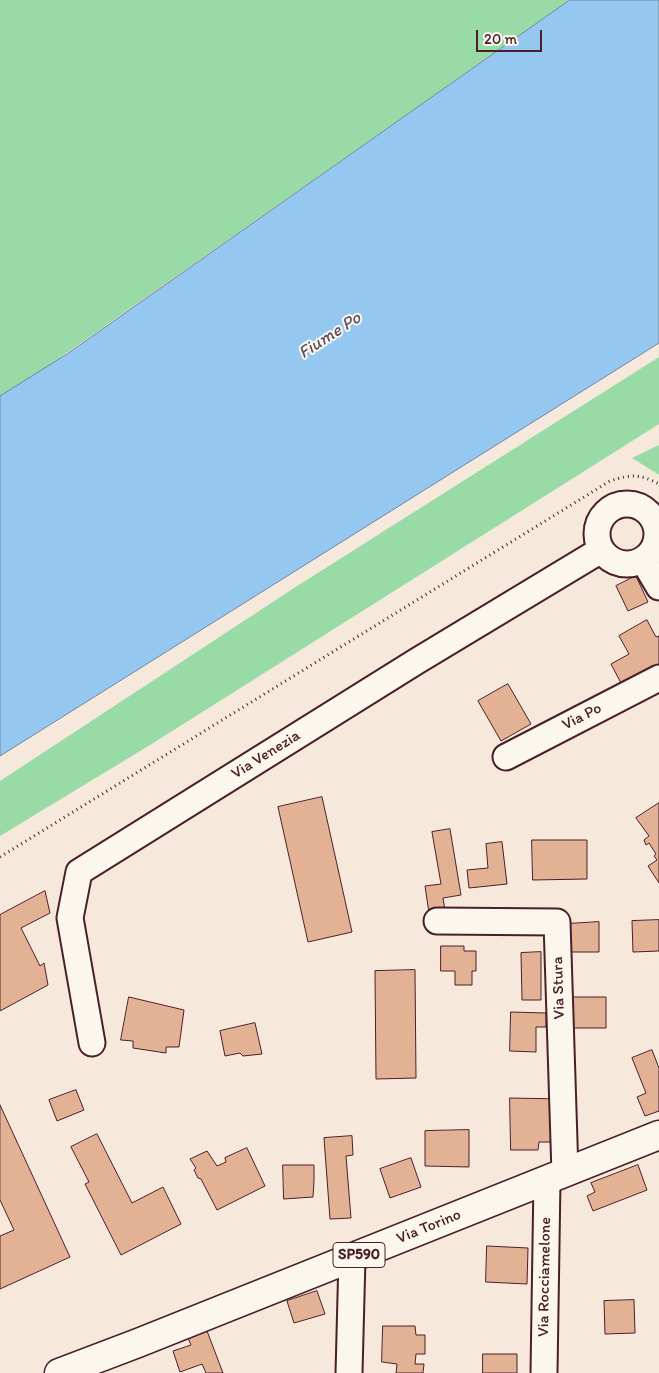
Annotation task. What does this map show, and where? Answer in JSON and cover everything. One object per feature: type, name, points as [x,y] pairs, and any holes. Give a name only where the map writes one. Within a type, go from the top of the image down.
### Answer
[{"type":"main road","name":"Via Torino","points":[[59,1373],[138,1344],[659,1136]]},
{"type":"street","points":[[626,504],[644,509],[654,521],[657,538],[651,552],[643,560],[626,564],[611,560],[602,550],[597,535],[598,524],[605,513],[614,506],[626,504]]},
{"type":"street","name":"Via Venezia","points":[[92,1043],[70,918],[79,872],[417,661],[602,550]]},
{"type":"street","points":[[643,560],[659,587]]},
{"type":"street","name":"Via Po","points":[[506,757],[659,678]]},
{"type":"street","name":"Via Stura","points":[[437,921],[557,922],[556,1177]]},
{"type":"street","name":"Via Rocciamelone","points":[[544,1373],[556,1177]]},
{"type":"street","points":[[349,1373],[352,1258]]},
{"type":"path","points":[[0,857],[610,481],[628,475],[646,477],[659,484]]},
{"type":"green space","points":[[0,0],[570,0],[41,371],[0,396]]},
{"type":"green space","points":[[659,357],[659,424],[150,745],[0,836],[0,781],[294,588]]},
{"type":"green space","points":[[659,445],[659,475],[632,458]]},
{"type":"water","name":"Fiume Po","points":[[570,0],[659,0],[659,343],[0,756],[0,396],[67,354]]},
{"type":"building","points":[[636,576],[648,602],[628,611],[616,586]]},
{"type":"building","points":[[647,620],[656,637],[659,636],[659,665],[622,685],[611,664],[629,654],[619,636]]},
{"type":"building","points":[[508,684],[531,724],[501,741],[478,701]]},
{"type":"building","points":[[322,797],[352,932],[308,942],[278,807]]},
{"type":"building","points":[[659,803],[659,883],[648,866],[657,860],[654,856],[656,854],[649,843],[646,845],[644,840],[649,836],[636,818]]},
{"type":"building","points":[[450,829],[461,895],[443,898],[445,910],[429,913],[425,886],[441,884],[432,832]]},
{"type":"building","points":[[532,840],[587,840],[587,879],[533,880]]},
{"type":"building","points":[[502,842],[507,884],[469,888],[467,870],[488,868],[486,844]]},
{"type":"building","points":[[45,891],[50,913],[21,928],[40,966],[44,963],[48,985],[0,1011],[0,915]]},
{"type":"building","points":[[659,920],[659,951],[633,952],[632,921]]},
{"type":"building","points":[[599,922],[599,952],[566,952],[566,924]]},
{"type":"building","points":[[441,946],[464,946],[464,951],[476,951],[476,971],[472,971],[472,985],[455,985],[455,971],[441,971]]},
{"type":"building","points":[[541,952],[541,1000],[522,1000],[521,953]]},
{"type":"building","points":[[415,970],[416,1078],[376,1079],[375,971]]},
{"type":"building","points":[[129,997],[184,1010],[179,1047],[166,1047],[166,1053],[133,1048],[133,1041],[121,1040]]},
{"type":"building","points":[[571,997],[606,997],[606,1028],[571,1028]]},
{"type":"building","points":[[511,1012],[546,1013],[546,1027],[536,1027],[536,1052],[510,1051]]},
{"type":"building","points":[[255,1023],[262,1054],[243,1056],[240,1053],[225,1056],[220,1031]]},
{"type":"building","points":[[652,1050],[659,1068],[659,1111],[645,1116],[637,1097],[646,1093],[632,1058]]},
{"type":"building","points":[[76,1090],[84,1110],[57,1121],[49,1100]]},
{"type":"building","points":[[510,1098],[562,1099],[557,1142],[539,1142],[538,1150],[511,1150]]},
{"type":"building","points":[[0,1105],[70,1257],[0,1289],[0,1236],[14,1230],[0,1200]]},
{"type":"building","points":[[469,1130],[469,1167],[425,1166],[425,1131]]},
{"type":"building","points":[[97,1134],[132,1203],[163,1187],[181,1224],[121,1255],[85,1184],[89,1182],[71,1147]]},
{"type":"building","points":[[352,1136],[353,1155],[346,1156],[351,1218],[330,1219],[324,1138]]},
{"type":"building","points":[[247,1148],[265,1186],[217,1210],[201,1179],[198,1178],[194,1170],[196,1168],[190,1159],[207,1151],[217,1166],[226,1162],[225,1158]]},
{"type":"building","points":[[411,1158],[421,1187],[390,1198],[380,1169]]},
{"type":"building","points":[[283,1165],[314,1165],[313,1197],[284,1199]]},
{"type":"building","points":[[638,1165],[647,1190],[593,1211],[587,1196],[595,1192],[591,1183]]},
{"type":"building","points":[[487,1246],[528,1248],[527,1284],[486,1282]]},
{"type":"building","points":[[317,1291],[325,1314],[294,1323],[287,1301]]},
{"type":"building","points":[[634,1300],[635,1333],[605,1334],[604,1301]]},
{"type":"building","points":[[383,1326],[415,1326],[416,1335],[425,1335],[425,1354],[416,1354],[415,1364],[424,1364],[423,1373],[396,1373],[397,1364],[382,1362]]},
{"type":"building","points":[[207,1331],[223,1373],[206,1373],[202,1364],[180,1372],[173,1351],[191,1345],[188,1338]]},
{"type":"building","points":[[483,1354],[517,1354],[517,1373],[483,1373]]}]
